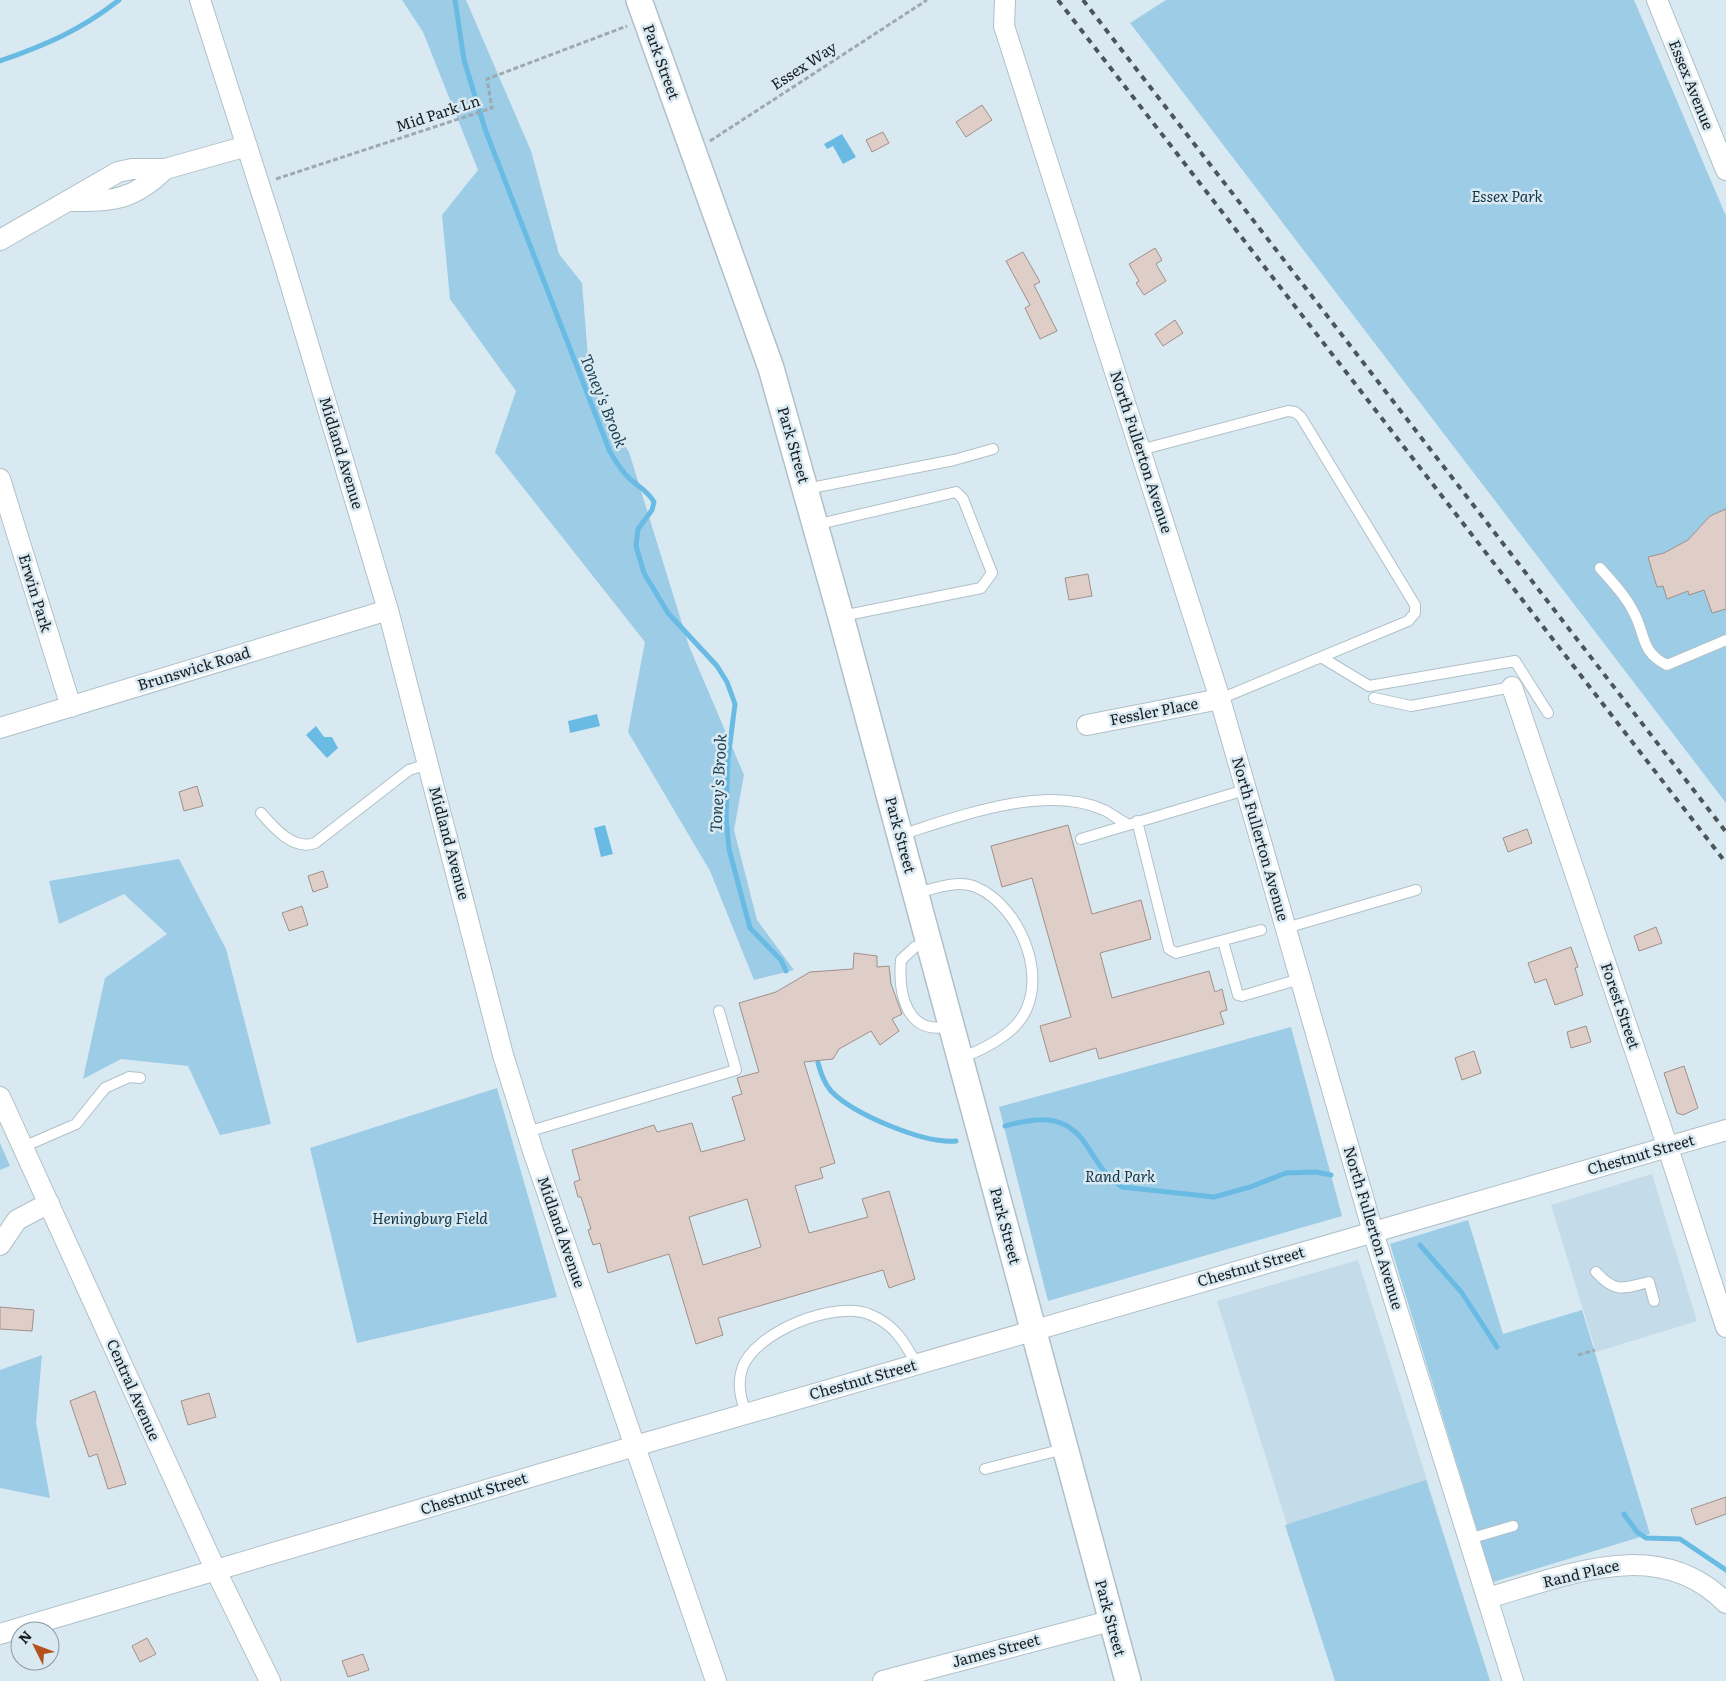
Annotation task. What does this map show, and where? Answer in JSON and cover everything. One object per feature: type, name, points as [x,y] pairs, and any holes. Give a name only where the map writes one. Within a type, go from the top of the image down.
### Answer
[{"type":"street","name":"Midland Avenue","points":[[200,0],[259,184],[388,610],[503,1055],[527,1132],[716,1681]]},
{"type":"street","name":"North Fullerton Avenue","points":[[1005,0],[1004,26],[1220,699],[1372,1232],[1513,1681]]},
{"type":"street","name":"Essex Avenue","points":[[1657,0],[1726,170]]},
{"type":"street","name":"Park Street","points":[[642,10],[771,368],[961,1058],[1110,1621],[1128,1681]]},
{"type":"street","points":[[0,240],[118,172],[132,169],[165,169],[247,146]]},
{"type":"street","name":"Erwin Park","points":[[0,479],[71,707]]},
{"type":"street","name":"Brunswick Road","points":[[0,728],[388,610]]},
{"type":"street","name":"Forest Street","points":[[1512,687],[1723,1305],[1726,1327]]},
{"type":"street","name":"Fessler Place","points":[[1087,725],[1220,699]]},
{"type":"street","name":"Central Avenue","points":[[0,1097],[216,1571],[270,1681]]},
{"type":"street","name":"Chestnut Street","points":[[0,1634],[635,1446],[1726,1130]]},
{"type":"street","points":[[0,1244],[17,1220],[49,1203]]},
{"type":"street","name":"Rand Place","points":[[1487,1598],[1596,1568],[1630,1564],[1651,1565],[1686,1574],[1700,1581],[1726,1603]]},
{"type":"street","name":"James Street","points":[[882,1681],[1110,1621]]},
{"type":"lane","points":[[1140,450],[1288,412],[1295,412],[1301,417],[1415,605],[1415,613],[1408,621],[1220,699]]},
{"type":"lane","points":[[805,489],[954,460],[993,449]]},
{"type":"lane","points":[[815,525],[956,492],[963,498],[992,573],[981,588],[841,617]]},
{"type":"lane","points":[[1600,568],[1620,591],[1636,615],[1642,639],[1654,658],[1667,665],[1726,640]]},
{"type":"lane","points":[[1321,657],[1369,686],[1515,661],[1548,713]]},
{"type":"lane","points":[[1374,698],[1411,706],[1512,687]]},
{"type":"lane","points":[[261,813],[280,832],[301,845],[308,846],[352,816],[409,770],[428,764]]},
{"type":"lane","points":[[1081,838],[1245,790]]},
{"type":"lane","points":[[899,835],[983,810],[1021,803],[1060,800],[1104,810],[1132,823],[1169,949],[1176,953],[1262,930]]},
{"type":"lane","points":[[916,893],[951,885],[963,884],[976,887],[1002,907],[1020,930],[1031,961],[1034,980],[1027,1008],[1016,1026],[981,1051],[961,1058]]},
{"type":"lane","points":[[1286,928],[1416,890]]},
{"type":"lane","points":[[1224,941],[1238,995],[1242,996],[1300,979]]},
{"type":"lane","points":[[929,942],[915,947],[901,960],[901,986],[910,1012],[916,1022],[926,1028],[937,1029],[952,1026]]},
{"type":"lane","points":[[527,1132],[736,1070],[719,1011]]},
{"type":"lane","points":[[23,1147],[76,1124],[105,1088],[129,1077],[140,1078]]},
{"type":"lane","points":[[1596,1272],[1610,1286],[1618,1289],[1649,1282],[1654,1301]]},
{"type":"lane","points":[[746,1414],[740,1397],[740,1381],[743,1367],[747,1361],[756,1349],[776,1333],[819,1314],[838,1311],[870,1314],[892,1327],[901,1336],[917,1365]]},
{"type":"lane","points":[[985,1469],[1064,1449]]},
{"type":"lane","points":[[1469,1539],[1513,1526]]},
{"type":"path","name":"Essex Way","points":[[694,153],[714,138],[928,0]]},
{"type":"path","name":"Mid Park Ln","points":[[259,184],[492,108],[486,79],[642,10]]},
{"type":"path","points":[[1578,1355],[1595,1350]]},
{"type":"shaded area","points":[[842,134],[856,157],[843,164],[833,146],[827,149],[824,144]]},
{"type":"shaded area","points":[[597,714],[600,726],[570,733],[568,721]]},
{"type":"shaded area","points":[[316,726],[324,737],[332,737],[338,748],[327,758],[306,735]]},
{"type":"shaded area","points":[[605,825],[613,854],[601,857],[594,828]]},
{"type":"shaded area","points":[[1652,1174],[1697,1321],[1596,1352],[1551,1205]]},
{"type":"shaded area","points":[[1358,1260],[1490,1681],[1336,1681],[1217,1301]]},
{"type":"green space","points":[[402,0],[466,0],[531,151],[559,254],[582,283],[589,370],[601,408],[629,452],[689,646],[744,775],[734,830],[757,920],[794,970],[754,980],[710,871],[628,732],[645,642],[495,452],[516,391],[450,299],[442,215],[478,170],[423,32]]},
{"type":"green space","name":"Essex Park","points":[[1166,0],[1634,0],[1726,216],[1726,803],[1130,23]]},
{"type":"green space","points":[[179,859],[226,949],[271,1124],[220,1135],[188,1066],[121,1059],[83,1079],[105,978],[167,934],[124,894],[59,924],[49,881]]},
{"type":"green space","name":"Rand Park","points":[[1291,1027],[1342,1216],[1048,1301],[999,1107]]},
{"type":"green space","name":"Heningburg Field","points":[[497,1088],[557,1297],[357,1343],[310,1148]]},
{"type":"green space","points":[[0,1143],[10,1166],[0,1170]]},
{"type":"green space","points":[[1468,1220],[1503,1334],[1582,1310],[1650,1534],[1493,1582],[1390,1244]]},
{"type":"green space","points":[[42,1355],[36,1423],[50,1498],[0,1488],[0,1370]]},
{"type":"green space","points":[[1426,1480],[1490,1681],[1335,1681],[1285,1525]]},
{"type":"building","points":[[982,105],[992,120],[966,137],[956,122]]},
{"type":"building","points":[[883,132],[889,143],[872,152],[866,140]]},
{"type":"building","points":[[1155,248],[1162,260],[1156,264],[1166,281],[1144,295],[1136,283],[1139,281],[1129,264]]},
{"type":"building","points":[[1023,252],[1040,282],[1034,285],[1057,331],[1040,339],[1025,308],[1030,305],[1006,261]]},
{"type":"building","points":[[1175,320],[1183,333],[1163,346],[1155,334]]},
{"type":"building","points":[[1726,509],[1726,609],[1712,613],[1704,590],[1689,595],[1688,591],[1667,599],[1663,586],[1657,587],[1648,557],[1664,553],[1688,540],[1710,516]]},
{"type":"building","points":[[1088,574],[1092,596],[1069,600],[1065,578]]},
{"type":"building","points":[[197,786],[203,806],[184,811],[179,792]]},
{"type":"building","points":[[1068,825],[1092,914],[1141,900],[1151,939],[1100,953],[1112,998],[1209,971],[1215,992],[1222,989],[1227,1010],[1220,1012],[1224,1024],[1099,1059],[1096,1048],[1050,1062],[1040,1026],[1071,1017],[1032,878],[1002,887],[991,846]]},
{"type":"building","points":[[1527,829],[1532,843],[1508,852],[1503,838]]},
{"type":"building","points":[[323,871],[328,887],[313,892],[308,876]]},
{"type":"building","points":[[302,906],[308,925],[289,931],[282,913]]},
{"type":"building","points":[[1656,927],[1662,943],[1639,951],[1634,936]]},
{"type":"building","points":[[1571,947],[1578,967],[1575,968],[1583,995],[1555,1005],[1546,979],[1535,983],[1528,963]]},
{"type":"building","points":[[854,953],[877,956],[877,967],[889,966],[891,984],[902,1014],[892,1019],[899,1031],[880,1045],[871,1031],[839,1049],[833,1059],[804,1062],[835,1163],[820,1168],[823,1178],[795,1186],[809,1233],[868,1217],[862,1199],[889,1191],[915,1279],[889,1288],[883,1270],[718,1318],[723,1335],[696,1344],[669,1254],[608,1273],[600,1243],[593,1245],[588,1230],[591,1229],[581,1197],[578,1197],[574,1182],[580,1180],[572,1150],[654,1125],[657,1132],[692,1123],[701,1152],[745,1140],[732,1097],[742,1094],[737,1078],[759,1072],[739,1003],[776,992],[810,972],[853,969]],"holes":[[[747,1199],[761,1247],[703,1265],[689,1217]]]},
{"type":"building","points":[[1586,1026],[1591,1042],[1571,1048],[1567,1032]]},
{"type":"building","points":[[1474,1051],[1481,1073],[1462,1080],[1455,1058]]},
{"type":"building","points":[[1684,1066],[1698,1108],[1683,1115],[1677,1113],[1664,1073]]},
{"type":"building","points":[[0,1307],[34,1310],[32,1331],[0,1329]]},
{"type":"building","points":[[95,1391],[126,1484],[108,1489],[97,1454],[89,1457],[70,1401]]},
{"type":"building","points":[[209,1393],[216,1417],[188,1425],[181,1401]]},
{"type":"building","points":[[1726,1497],[1726,1514],[1696,1525],[1691,1509]]},
{"type":"building","points":[[147,1638],[156,1654],[140,1662],[132,1646]]},
{"type":"building","points":[[363,1654],[369,1670],[348,1677],[342,1661]]},
{"type":"waterway","name":"Toney's Brook","points":[[0,61],[62,36],[91,20],[119,0]]},
{"type":"waterway","name":"Toney's Brook","points":[[455,0],[464,60],[485,129],[610,452],[624,473],[646,492],[654,502],[652,510],[638,529],[636,546],[644,573],[668,613],[717,666],[727,682],[735,704],[728,759],[726,817],[729,849],[750,928],[781,960],[786,971]]},
{"type":"waterway","name":"Toney's Brook","points":[[818,1063],[831,1091],[855,1109],[908,1133],[942,1141],[956,1141]]},
{"type":"waterway","name":"Toney's Brook","points":[[1005,1126],[1040,1120],[1061,1123],[1079,1135],[1106,1174],[1122,1187],[1214,1197],[1250,1187],[1286,1173],[1316,1172],[1331,1175]]},
{"type":"waterway","name":"Toney's Brook","points":[[1420,1245],[1462,1293],[1497,1347]]},
{"type":"waterway","name":"Toney's Brook","points":[[1624,1514],[1637,1532],[1646,1538],[1680,1539],[1726,1570]]},
{"type":"railway","points":[[1058,0],[1726,863]]},
{"type":"railway","points":[[1083,0],[1726,832]]}]
